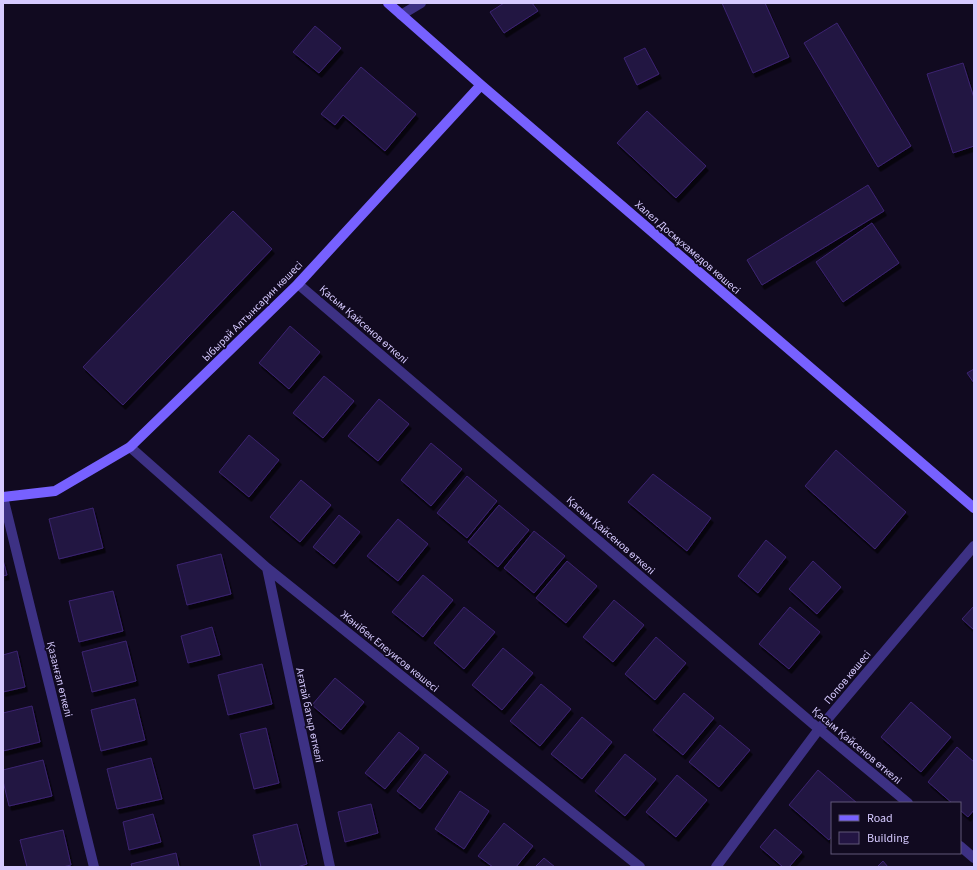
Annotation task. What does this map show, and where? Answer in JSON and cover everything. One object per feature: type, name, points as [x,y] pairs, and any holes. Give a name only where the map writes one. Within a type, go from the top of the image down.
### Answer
[{"type":"street","name":"Халел Досмұхамедов көшесі","points":[[388,3],[481,85],[974,508]]},
{"type":"street","points":[[401,15],[420,3]]},
{"type":"street","name":"Ыбырай Алтынсарин көшесі","points":[[3,497],[55,491],[130,447],[298,284],[481,85]]},
{"type":"street","name":"Қасым Қайсенов өткелі","points":[[298,284],[819,729],[907,802]]},
{"type":"street","name":"Жәнібек Елеуисов көшесі","points":[[130,447],[267,568],[640,867]]},
{"type":"street","name":"Қазанғап өткелі","points":[[3,497],[94,867]]},
{"type":"street","name":"Попов көшесі","points":[[716,867],[819,729],[974,546]]},
{"type":"street","name":"Ағатай батыр өткелі","points":[[267,568],[330,867]]},
{"type":"street","points":[[961,847],[974,858]]},
{"type":"building","points":[[504,3],[532,3],[538,11],[504,33],[490,12]]},
{"type":"building","points":[[722,3],[765,3],[789,57],[753,73]]},
{"type":"building","points":[[837,23],[911,146],[878,167],[804,43]]},
{"type":"building","points":[[315,26],[341,48],[319,73],[293,52]]},
{"type":"building","points":[[645,48],[659,74],[637,85],[624,58]]},
{"type":"building","points":[[963,63],[974,98],[974,146],[953,153],[927,74]]},
{"type":"building","points":[[361,67],[416,114],[385,151],[343,115],[335,125],[321,114]]},
{"type":"building","points":[[647,111],[706,166],[676,198],[617,143]]},
{"type":"building","points":[[868,185],[884,211],[762,285],[747,260]]},
{"type":"building","points":[[233,211],[272,249],[123,405],[83,367]]},
{"type":"building","points":[[872,223],[899,263],[843,302],[816,262]]},
{"type":"building","points":[[290,326],[320,352],[289,389],[259,363]]},
{"type":"building","points":[[974,369],[974,383],[967,373]]},
{"type":"building","points":[[324,376],[354,401],[323,438],[293,413]]},
{"type":"building","points":[[379,399],[409,424],[378,461],[348,436]]},
{"type":"building","points":[[249,435],[279,460],[249,497],[219,472]]},
{"type":"building","points":[[431,443],[462,469],[431,506],[401,480]]},
{"type":"building","points":[[836,450],[906,512],[875,549],[805,486]]},
{"type":"building","points":[[653,474],[711,518],[687,551],[628,502]]},
{"type":"building","points":[[467,476],[497,501],[467,538],[437,513]]},
{"type":"building","points":[[301,480],[331,505],[300,542],[270,517]]},
{"type":"building","points":[[499,505],[529,530],[498,567],[468,542]]},
{"type":"building","points":[[93,508],[103,548],[59,559],[49,519]]},
{"type":"building","points":[[339,515],[360,532],[334,564],[313,547]]},
{"type":"building","points":[[398,519],[428,544],[398,581],[367,556]]},
{"type":"building","points":[[534,531],[565,556],[534,593],[504,568]]},
{"type":"building","points":[[766,540],[786,557],[758,593],[738,576]]},
{"type":"building","points":[[221,554],[231,594],[187,605],[177,565]]},
{"type":"building","points":[[3,560],[7,575],[3,576]]},
{"type":"building","points":[[567,561],[597,586],[566,623],[536,598]]},
{"type":"building","points":[[813,561],[841,587],[817,614],[789,589]]},
{"type":"building","points":[[423,575],[453,600],[423,637],[392,612]]},
{"type":"building","points":[[113,591],[123,631],[79,642],[69,601]]},
{"type":"building","points":[[614,600],[644,625],[613,662],[583,637]]},
{"type":"building","points":[[974,606],[974,630],[962,619]]},
{"type":"building","points":[[464,607],[495,632],[464,669],[434,643]]},
{"type":"building","points":[[790,607],[820,632],[789,669],[759,644]]},
{"type":"building","points":[[212,627],[220,655],[188,663],[181,636]]},
{"type":"building","points":[[656,637],[686,663],[655,700],[625,674]]},
{"type":"building","points":[[126,641],[136,681],[92,692],[82,652]]},
{"type":"building","points":[[503,648],[533,673],[502,710],[472,685]]},
{"type":"building","points":[[17,651],[25,687],[3,692],[3,655]]},
{"type":"building","points":[[262,664],[272,704],[228,715],[218,675]]},
{"type":"building","points":[[335,678],[364,702],[341,730],[312,705]]},
{"type":"building","points":[[541,684],[571,709],[540,746],[510,721]]},
{"type":"building","points":[[684,693],[714,718],[683,755],[653,730]]},
{"type":"building","points":[[135,699],[145,740],[101,751],[91,710]]},
{"type":"building","points":[[911,702],[951,737],[921,772],[881,737]]},
{"type":"building","points":[[32,706],[40,742],[3,751],[3,713]]},
{"type":"building","points":[[582,717],[612,742],[582,779],[551,754]]},
{"type":"building","points":[[720,725],[750,750],[719,787],[689,762]]},
{"type":"building","points":[[266,728],[279,783],[254,789],[240,734]]},
{"type":"building","points":[[399,732],[419,748],[385,789],[365,773]]},
{"type":"building","points":[[957,747],[974,762],[974,810],[968,817],[961,811],[961,802],[951,802],[928,782]]},
{"type":"building","points":[[425,754],[448,772],[420,809],[397,791]]},
{"type":"building","points":[[625,754],[656,779],[625,816],[595,791]]},
{"type":"building","points":[[151,758],[162,799],[117,809],[107,769]]},
{"type":"building","points":[[43,760],[52,796],[9,806],[3,781],[3,770]]},
{"type":"building","points":[[818,770],[856,802],[831,802],[831,837],[829,840],[789,805]]},
{"type":"building","points":[[677,775],[707,800],[676,837],[646,812]]},
{"type":"building","points":[[460,791],[489,811],[464,849],[435,829]]},
{"type":"building","points":[[371,804],[378,833],[345,842],[338,812]]},
{"type":"building","points":[[153,814],[161,842],[129,850],[123,822]]},
{"type":"building","points":[[504,823],[533,846],[516,867],[493,867],[478,856]]},
{"type":"building","points":[[297,824],[307,864],[297,867],[261,867],[253,835]]},
{"type":"building","points":[[775,829],[802,852],[789,867],[783,867],[760,847]]},
{"type":"building","points":[[63,830],[71,865],[63,867],[27,867],[20,840]]},
{"type":"building","points":[[176,853],[179,867],[132,867],[131,864]]},
{"type":"building","points":[[544,858],[555,867],[535,867]]},
{"type":"building","points":[[883,861],[888,867],[877,867]]}]
